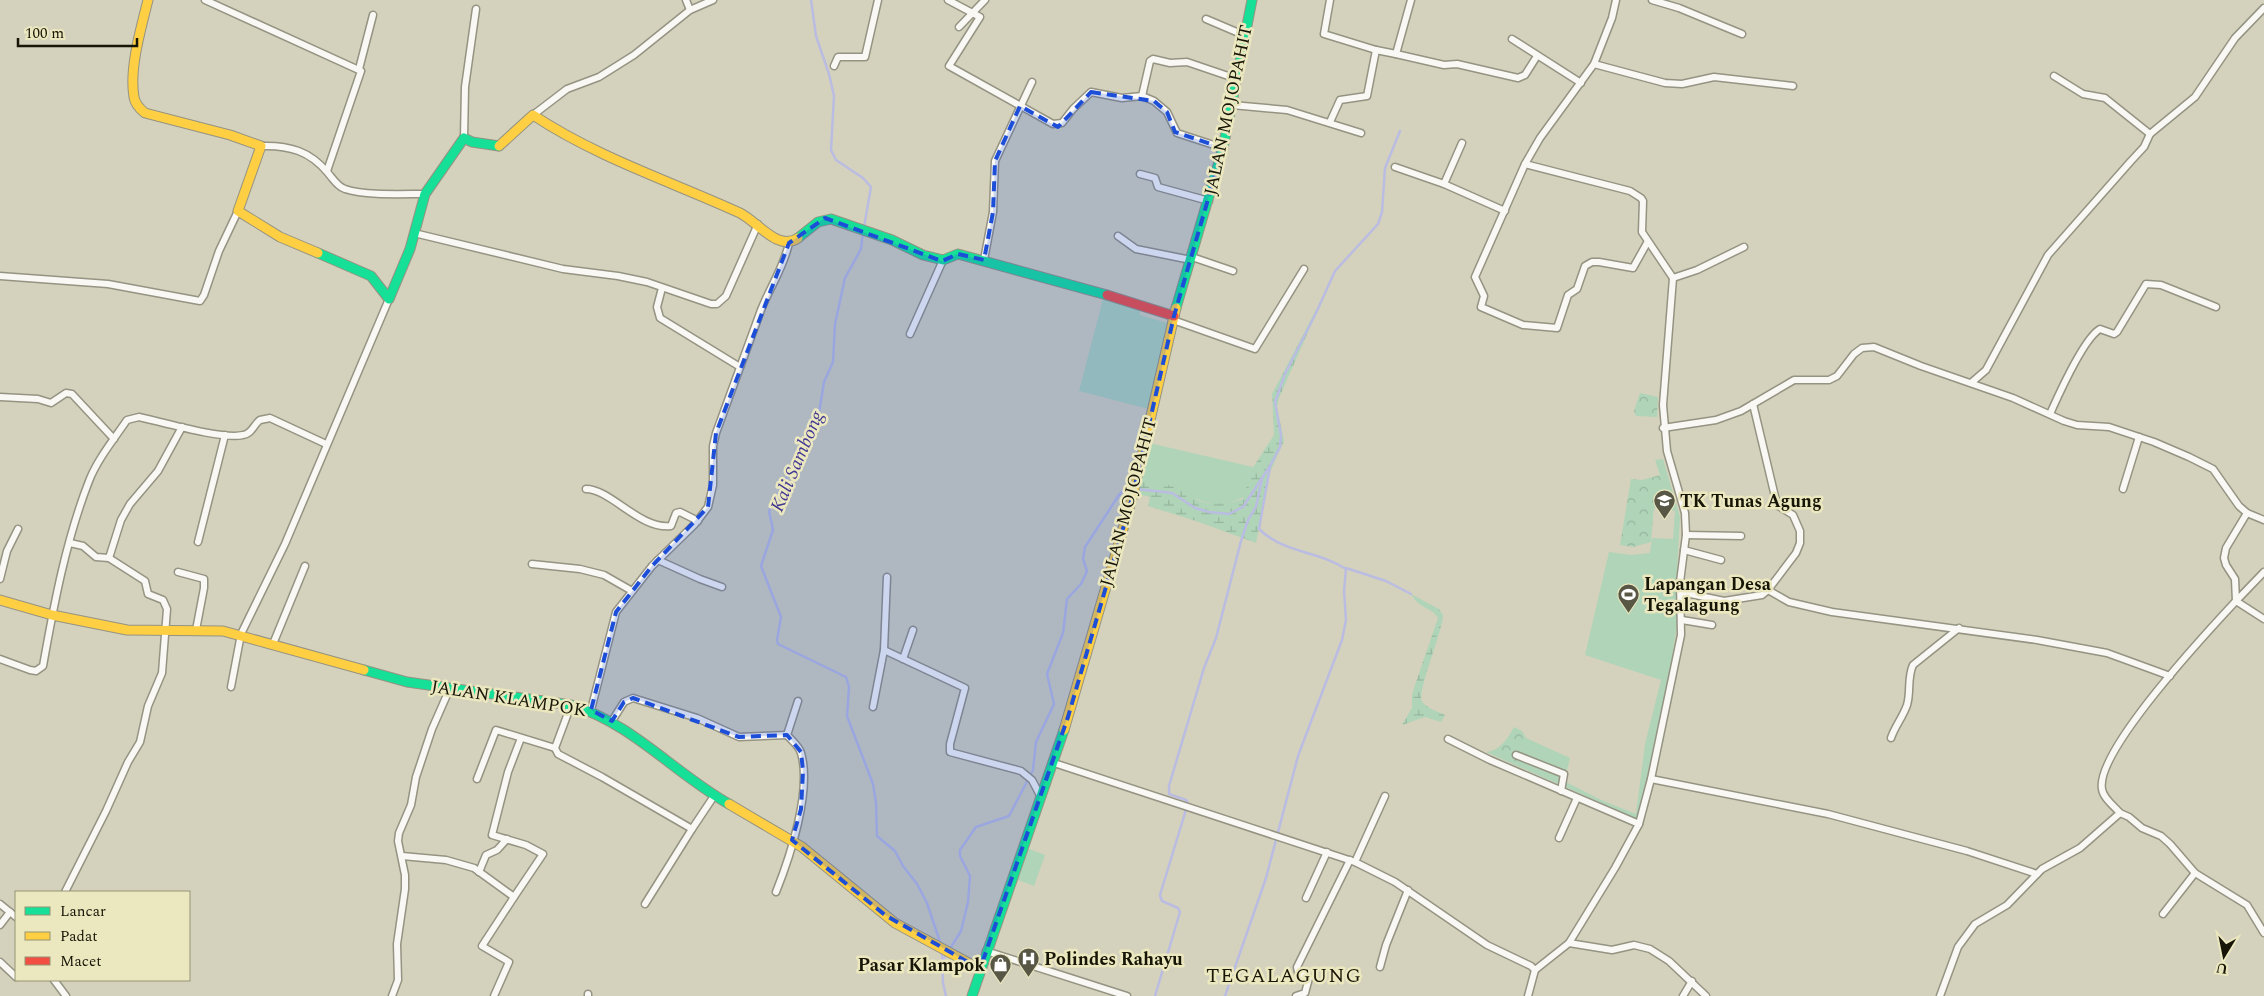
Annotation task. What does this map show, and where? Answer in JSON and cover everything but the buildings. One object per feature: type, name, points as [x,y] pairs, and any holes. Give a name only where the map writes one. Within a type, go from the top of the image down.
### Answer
[{"type":"street","points":[[148,0],[141,24],[134,87],[134,100],[139,109],[145,114],[230,135],[261,146],[279,146],[296,149],[310,155],[344,189],[387,194],[425,194]]},
{"type":"street","points":[[205,0],[359,69]]},
{"type":"street","points":[[686,0],[690,10]]},
{"type":"street","points":[[464,138],[472,142],[500,146],[533,115],[567,89],[599,77],[634,54],[690,10],[713,0]]},
{"type":"street","points":[[834,66],[838,57],[865,57],[878,0]]},
{"type":"street","points":[[948,0],[980,17],[949,66],[999,92],[1020,106],[1056,125],[1062,123],[1073,109],[1091,92],[1122,98],[1142,96],[1154,101],[1167,112],[1177,132],[1223,148]]},
{"type":"street","points":[[959,27],[984,0]]},
{"type":"street","name":"JALAN MOJOPAHIT","points":[[972,996],[986,951],[1054,763],[1132,498],[1174,318],[1223,148],[1252,0]]},
{"type":"street","points":[[1330,0],[1324,34],[1376,50],[1444,65],[1457,64],[1518,78],[1525,75],[1537,56]]},
{"type":"street","points":[[1396,54],[1411,0]]},
{"type":"street","points":[[1616,0],[1612,18],[1594,64],[1540,138],[1525,164],[1475,278],[1483,292],[1482,310],[1522,325],[1557,328],[1568,295],[1576,289],[1585,266],[1592,262],[1599,262],[1633,268],[1647,243]]},
{"type":"street","points":[[1652,0],[1679,8],[1742,34]]},
{"type":"street","points":[[1971,382],[1986,370],[2048,255],[2144,147],[2150,134],[2195,97],[2235,38],[2264,8]]},
{"type":"street","points":[[231,686],[241,634],[285,544],[389,299],[414,233],[425,194],[464,138],[465,87],[476,9]]},
{"type":"street","points":[[327,171],[361,74],[359,69],[373,15]]},
{"type":"street","points":[[1206,19],[1246,36]]},
{"type":"street","points":[[1512,39],[1581,83]]},
{"type":"street","points":[[1330,122],[1340,100],[1367,96],[1376,50]]},
{"type":"street","points":[[1142,96],[1150,61],[1153,59],[1170,63],[1187,62],[1237,79]]},
{"type":"street","points":[[1594,64],[1665,83],[1682,84],[1714,77],[1793,86]]},
{"type":"street","points":[[2054,76],[2083,94],[2105,98],[2150,134]]},
{"type":"street","points":[[984,260],[993,212],[995,161],[1032,82]]},
{"type":"street","points":[[1232,105],[1275,107],[1361,132]]},
{"type":"street","points":[[533,115],[557,132],[609,158],[734,211],[758,224],[782,242],[790,242],[825,218],[892,240],[923,255],[942,260],[958,254],[984,260],[1174,318],[1255,348],[1304,269]]},
{"type":"street","points":[[1444,184],[1462,143]]},
{"type":"street","points":[[0,276],[108,284],[200,300],[204,295],[218,251],[238,211],[261,146]]},
{"type":"street","points":[[1525,164],[1637,194],[1643,201],[1641,226],[1647,243],[1673,278],[1663,390],[1663,428],[1670,466],[1685,513],[1686,535],[1680,592],[1681,635],[1651,779],[1639,824],[1615,868],[1569,943],[1535,970],[1528,996]]},
{"type":"street","points":[[1395,167],[1444,184],[1505,211]]},
{"type":"street","points":[[1140,174],[1155,178],[1158,187],[1209,201]]},
{"type":"street","points":[[238,211],[280,237],[363,271],[370,276],[389,299]]},
{"type":"street","points":[[414,233],[563,269],[618,276],[711,304],[722,302],[758,224]]},
{"type":"street","points":[[1118,236],[1136,249],[1192,258],[1233,271]]},
{"type":"street","points":[[590,710],[612,623],[620,606],[658,560],[698,521],[708,507],[712,497],[714,441],[769,290],[783,264],[790,242]]},
{"type":"street","points":[[1673,278],[1697,270],[1744,247]]},
{"type":"street","points":[[910,334],[942,260]]},
{"type":"street","points":[[2050,414],[2090,337],[2100,329],[2114,334],[2117,332],[2146,284],[2161,285],[2216,306]]},
{"type":"street","points":[[662,288],[657,307],[660,318],[740,367]]},
{"type":"street","points":[[1663,428],[1716,420],[1741,411],[1794,380],[1821,381],[1837,376],[1854,354],[1869,347],[1881,348],[1921,366],[1971,382],[2077,424],[2109,427],[2189,457],[2213,469],[2235,500],[2247,513],[2264,520]]},
{"type":"street","points":[[0,397],[38,399],[51,403],[66,393],[72,394],[114,439]]},
{"type":"street","points":[[1680,592],[1724,601],[1762,595],[1768,590],[1796,553],[1800,543],[1800,531],[1793,515],[1777,505],[1753,404]]},
{"type":"street","points":[[0,659],[30,670],[39,670],[43,666],[52,615],[89,480],[127,420],[133,416],[225,435],[244,435],[251,431],[260,420],[270,418],[326,444]]},
{"type":"street","points":[[109,558],[121,520],[130,504],[158,471],[182,427]]},
{"type":"street","points":[[198,542],[225,435]]},
{"type":"street","points":[[2123,489],[2139,437]]},
{"type":"street","points":[[586,489],[596,489],[628,512],[664,527],[671,526],[676,513],[680,512],[698,521]]},
{"type":"street","points":[[2236,601],[2235,579],[2224,558],[2226,548],[2247,513]]},
{"type":"street","points":[[0,579],[7,551],[18,529]]},
{"type":"street","points":[[1686,535],[1740,536]]},
{"type":"street","points":[[66,891],[106,811],[128,762],[140,742],[148,706],[162,673],[166,605],[162,600],[148,594],[145,582],[109,558],[96,557],[83,546],[70,544]]},
{"type":"street","points":[[1684,550],[1721,560]]},
{"type":"street","points":[[658,560],[722,587]]},
{"type":"street","points":[[532,564],[580,569],[604,575],[632,591]]},
{"type":"street","points":[[273,644],[305,566]]},
{"type":"street","points":[[178,572],[204,579],[196,630]]},
{"type":"street","points":[[2264,572],[2170,676],[2126,732],[2105,767],[2102,788],[2104,794],[2120,813],[2170,844],[2195,873],[2247,905],[2264,933]]},
{"type":"street","points":[[873,707],[884,650],[887,577]]},
{"type":"street","points":[[1768,590],[1789,602],[1816,609],[1959,628],[2107,653],[2170,676]]},
{"type":"street","name":"JALAN KLAMPOK","points":[[0,600],[52,615],[127,630],[196,630],[241,634],[388,677],[571,705],[590,710],[612,722],[714,796],[792,840],[885,915],[936,946],[980,969]]},
{"type":"street","points":[[2236,601],[2264,619]]},
{"type":"street","points":[[1682,620],[1712,625]]},
{"type":"street","points":[[1891,738],[1895,725],[1908,703],[1910,674],[1914,666],[1959,628]]},
{"type":"street","points":[[903,659],[913,630]]},
{"type":"street","points":[[884,650],[965,688],[950,744],[950,752],[1006,766],[1027,774],[1041,797]]},
{"type":"street","points":[[392,996],[398,980],[397,944],[405,888],[405,875],[398,841],[399,832],[411,805],[416,777],[432,728],[450,688]]},
{"type":"street","points":[[612,722],[624,702],[633,698],[696,718],[739,737],[787,735]]},
{"type":"street","points":[[787,735],[798,701]]},
{"type":"street","points":[[571,705],[555,748],[558,754],[602,776],[692,829]]},
{"type":"street","points":[[477,778],[496,730],[555,748]]},
{"type":"street","points":[[776,892],[789,859],[792,840],[801,809],[803,771],[801,752],[787,735]]},
{"type":"street","points":[[494,996],[508,962],[482,946],[543,854],[507,838],[492,835],[508,772],[521,738]]},
{"type":"street","points":[[1448,739],[1482,756],[1639,824]]},
{"type":"street","points":[[1516,755],[1564,774],[1562,791]]},
{"type":"street","points":[[1054,763],[1353,861],[1408,890],[1487,945],[1528,964],[1535,970]]},
{"type":"street","points":[[1651,779],[1828,814],[1967,851],[2037,874]]},
{"type":"street","points":[[645,904],[714,796]]},
{"type":"street","points":[[1296,996],[1305,993],[1309,982],[1309,978],[1298,972],[1297,967],[1385,796]]},
{"type":"street","points":[[1559,838],[1577,798]]},
{"type":"street","points":[[1940,996],[1958,947],[1968,931],[1975,924],[2013,900],[2037,874],[2053,862],[2080,848],[2120,813]]},
{"type":"street","points":[[478,872],[486,855],[497,850],[507,838]]},
{"type":"street","points":[[1306,898],[1327,852]]},
{"type":"street","points":[[402,856],[446,860],[474,868],[514,896]]},
{"type":"street","points":[[2164,914],[2195,873]]},
{"type":"street","points":[[1380,966],[1386,945],[1408,890]]},
{"type":"street","points":[[0,904],[15,916]]},
{"type":"street","points":[[0,925],[10,912]]},
{"type":"street","points":[[1569,943],[1612,950],[1634,945],[1642,946],[1670,961],[1706,996]]},
{"type":"street","points":[[986,951],[1127,996]]},
{"type":"street","points":[[0,962],[15,976]]},
{"type":"street","points":[[55,981],[66,996]]},
{"type":"street","points":[[1683,996],[1692,981]]},
{"type":"highlighted area","points":[[1091,92],[1154,101],[1167,112],[1175,132],[1223,148],[1174,316],[1132,498],[1068,717],[980,969],[885,915],[792,840],[801,809],[803,771],[801,752],[787,735],[739,737],[633,698],[624,702],[612,721],[591,710],[616,612],[652,566],[708,507],[716,433],[789,243],[825,218],[942,261],[958,254],[984,260],[993,212],[995,161],[1020,106],[1058,127]]},
{"type":"green space","points":[[1328,287],[1279,398],[1277,407],[1284,441],[1270,472],[1256,543],[1148,506],[1150,497],[1138,494],[1141,480],[1183,488],[1197,500],[1210,504],[1230,503],[1243,499],[1252,469],[1274,435],[1272,394]]},
{"type":"green space","points":[[1103,299],[1140,310],[1140,315],[1167,323],[1149,409],[1079,391]]},
{"type":"green space","points":[[1640,393],[1658,397],[1657,417],[1636,416],[1634,411]]},
{"type":"green space","points":[[1149,443],[1253,467],[1244,497],[1230,503],[1214,505],[1141,480]]},
{"type":"green space","points":[[1663,459],[1680,517],[1676,588],[1678,619],[1670,670],[1638,819],[1515,765],[1522,747],[1522,731],[1526,738],[1570,758],[1564,781],[1601,800],[1636,814],[1645,744],[1661,680],[1585,655],[1609,552],[1631,555],[1650,553],[1652,538],[1673,539],[1675,511],[1654,508],[1654,505],[1668,498],[1655,460]]},
{"type":"green space","points":[[1660,475],[1668,498],[1664,502],[1654,505],[1651,542],[1633,547],[1620,545],[1631,479],[1642,480]]},
{"type":"green space","points":[[1411,594],[1439,609],[1443,615],[1421,695],[1423,703],[1445,715],[1441,722],[1425,717],[1402,725],[1412,708],[1412,695],[1438,618],[1433,612],[1418,603]]},
{"type":"green space","points":[[1514,727],[1522,731],[1523,736],[1522,748],[1515,765],[1486,752],[1499,747]]},
{"type":"green space","points":[[1027,848],[1045,855],[1034,886],[1016,879]]},
{"type":"waterway","name":"Kali Sambong","points":[[811,0],[816,36],[829,74],[834,96],[831,150],[836,160],[863,178],[871,187],[864,227]]},
{"type":"waterway","points":[[1137,489],[1172,493],[1195,508],[1209,512],[1229,514],[1243,507],[1280,447],[1281,435],[1275,402],[1285,374],[1335,271],[1378,224],[1382,212],[1385,168],[1400,131]]},
{"type":"waterway","name":"Kali Sambong","points":[[863,232],[861,249],[845,278],[835,324],[833,362],[824,382],[818,419],[769,511],[773,530],[761,566],[781,617],[778,644],[846,677],[849,687],[847,716],[873,784],[876,803],[877,836],[895,851],[903,866],[917,884],[927,903],[942,948]]},
{"type":"waterway","points":[[1225,996],[1266,878],[1298,756],[1342,640],[1346,620],[1344,591],[1346,569],[1324,558],[1279,543],[1259,529],[1270,467]]},
{"type":"waterway","points":[[1155,996],[1180,912],[1178,908],[1162,901],[1160,895],[1188,803],[1186,800],[1169,794],[1169,786],[1204,668],[1216,638],[1241,541],[1248,520],[1256,507],[1262,479]]},
{"type":"waterway","points":[[943,960],[961,931],[968,902],[970,876],[960,856],[960,850],[976,827],[1009,816],[1033,770],[1036,742],[1054,704],[1047,674],[1063,633],[1067,599],[1081,584],[1087,571],[1083,559],[1085,547],[1119,495],[1124,490],[1132,488]]},
{"type":"waterway","points":[[1346,568],[1386,581],[1411,594]]},
{"type":"waterway","name":"Kali Sambong","points":[[942,953],[943,983],[946,996]]},
{"type":"traffic: fast","points":[[1176,308],[1223,148],[1252,0]]},
{"type":"traffic: fast","points":[[318,253],[371,276],[389,299],[410,249],[425,194],[464,138],[472,142],[499,146]]},
{"type":"traffic: fast","points":[[798,238],[818,222],[831,219],[892,240],[923,255],[943,260],[958,254],[1107,295]]},
{"type":"traffic: fast","points":[[364,670],[407,682],[571,705],[593,713],[633,736],[709,792],[729,804]]},
{"type":"traffic: fast","points":[[972,996],[1064,730]]},
{"type":"traffic: slow","points":[[148,0],[134,61],[133,86],[137,104],[145,113],[230,135],[261,146],[238,211],[280,237],[318,253]]},
{"type":"traffic: slow","points":[[499,146],[533,115],[583,144],[740,213],[776,239],[791,241],[798,238]]},
{"type":"traffic: slow","points":[[1064,730],[1132,498],[1176,308]]},
{"type":"traffic: slow","points":[[0,600],[52,615],[127,630],[223,631],[364,670]]},
{"type":"traffic: slow","points":[[729,804],[802,847],[895,923],[980,969]]},
{"type":"traffic: jam","points":[[1107,295],[1174,316]]},
{"type":"place","name":"TK Tunas Agung","points":[[1664,520]]},
{"type":"place","name":"Lapangan Desa Tegalagung","points":[[1628,613]]},
{"type":"place","name":"Polindes Rahayu","points":[[1028,978]]},
{"type":"place","name":"Pasar Klampok","points":[[1001,984]]},
{"type":"district","name":"TEGALAGUNG","points":[[1284,975]]}]
